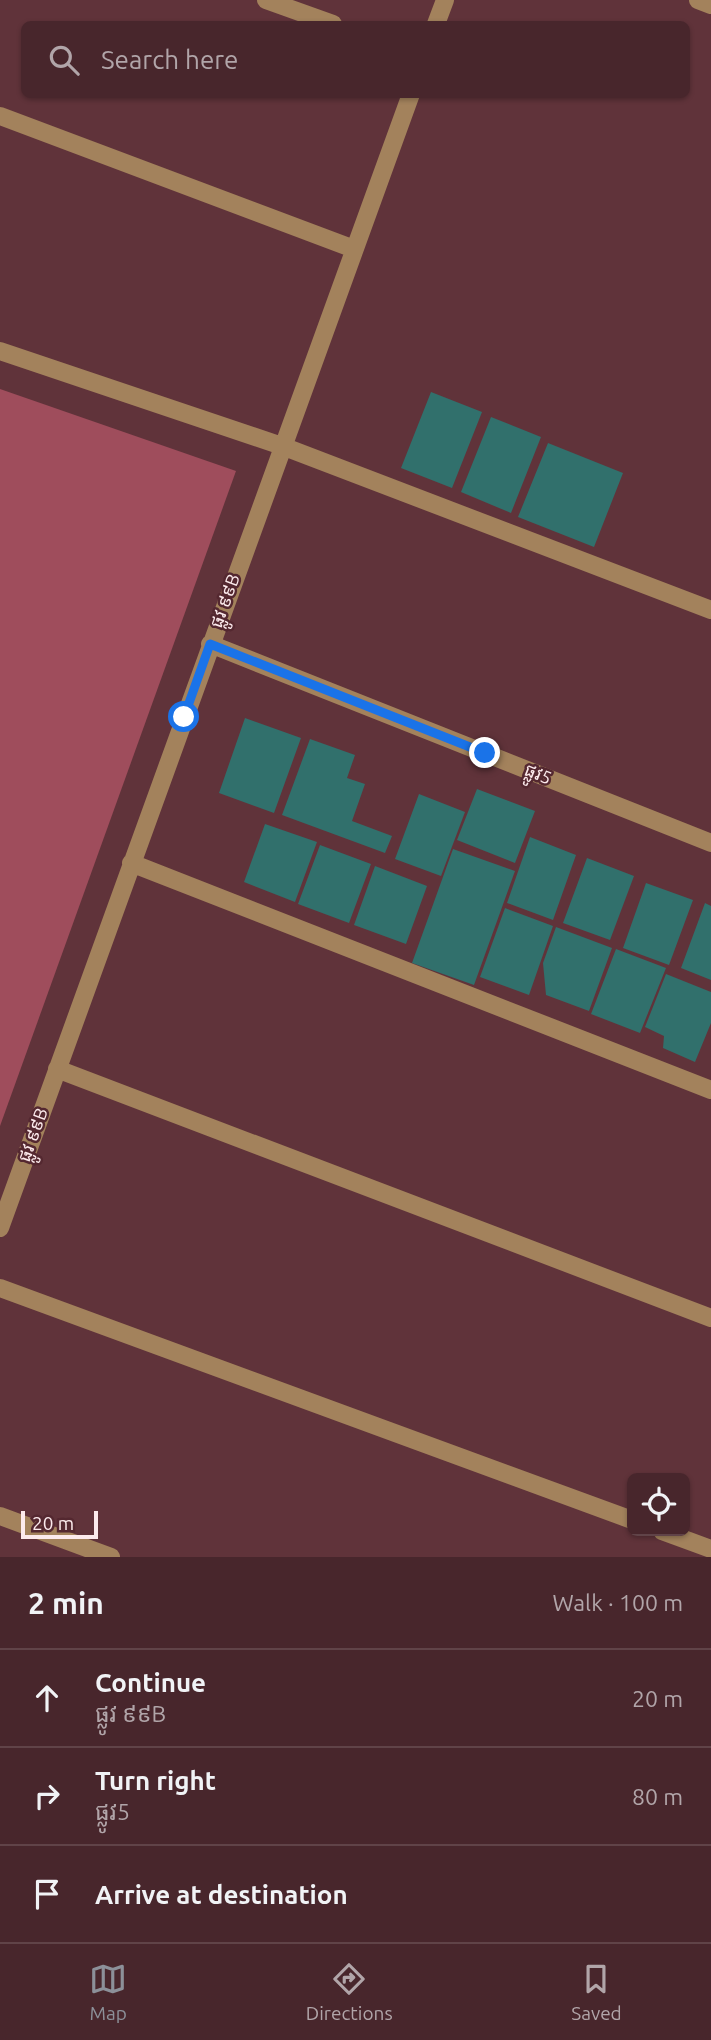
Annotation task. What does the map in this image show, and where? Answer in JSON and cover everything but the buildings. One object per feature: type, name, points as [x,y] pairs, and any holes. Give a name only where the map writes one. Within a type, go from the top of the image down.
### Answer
[{"type":"street","points":[[266,0],[325,21]]},
{"type":"street","points":[[437,21],[445,0]]},
{"type":"street","points":[[698,0],[711,5]]},
{"type":"street","name":"ផ្លូវ ៩៩B","points":[[0,1228],[410,98]]},
{"type":"street","points":[[0,116],[354,249]]},
{"type":"street","points":[[0,351],[282,446],[711,610]]},
{"type":"street","name":"ផ្លូវ5","points":[[210,644],[711,843]]},
{"type":"street","points":[[131,863],[711,1090]]},
{"type":"street","points":[[57,1069],[711,1318]]},
{"type":"street","points":[[0,1288],[627,1518]]},
{"type":"street","points":[[0,1516],[111,1557]]},
{"type":"street","points":[[676,1536],[711,1549]]},
{"type":"shaded area","points":[[0,389],[236,471],[0,1126]]},
{"type":"route","points":[[184,717],[210,644],[485,753]]}]
